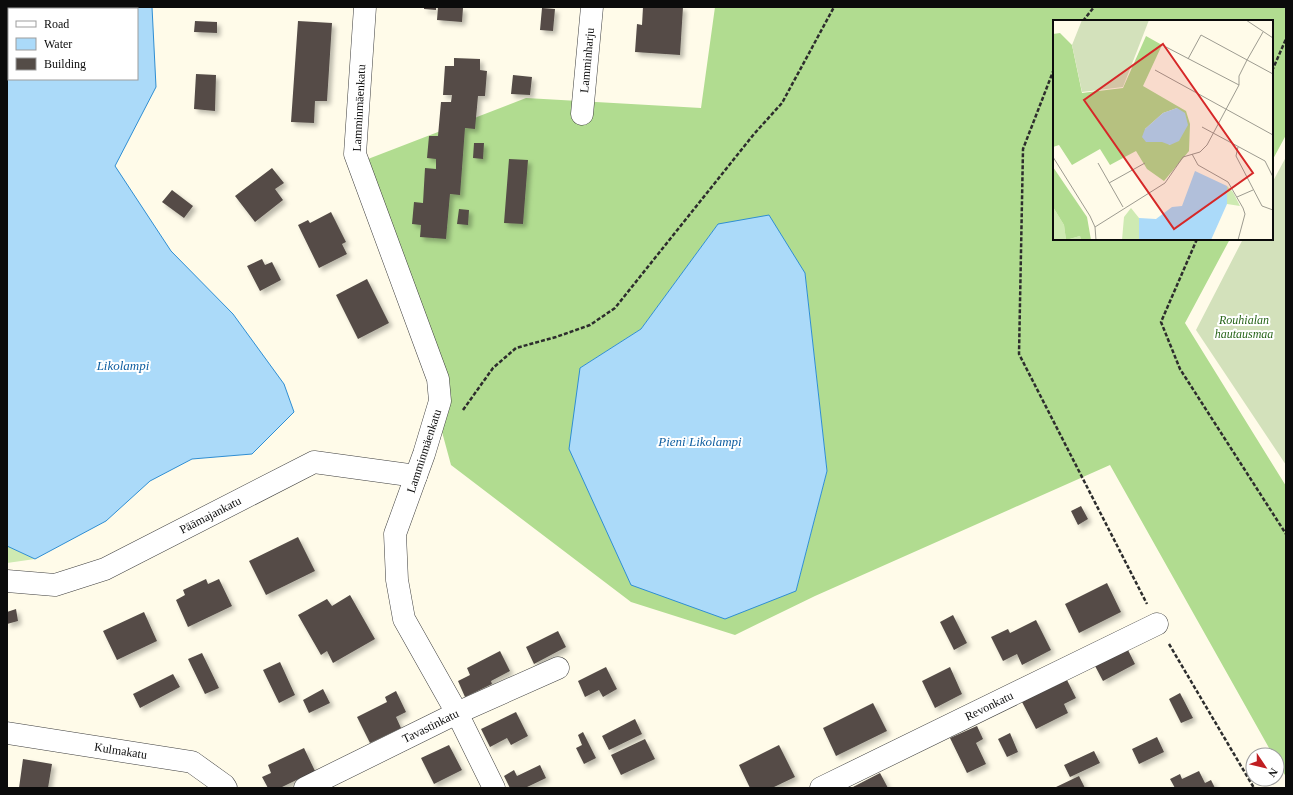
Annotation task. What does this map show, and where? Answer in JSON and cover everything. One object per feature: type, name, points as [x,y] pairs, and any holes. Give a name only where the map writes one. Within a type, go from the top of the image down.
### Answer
[{"type":"street","name":"Lamminmäenkatu","points":[[365,7],[355,154],[438,379],[440,401],[424,454],[395,534],[397,580],[404,619],[457,713],[494,788]]},
{"type":"street","name":"Lamminharju","points":[[582,114],[592,7]]},
{"type":"street","name":"Päämajankatu","points":[[7,581],[55,585],[105,569],[314,462],[416,476]]},
{"type":"street","name":"Revonkatu","points":[[821,788],[1157,624]]},
{"type":"street","name":"Tavastinkatu","points":[[305,788],[457,713],[558,668]]},
{"type":"street","name":"Kulmakatu","points":[[7,733],[192,762],[226,788]]},
{"type":"path","points":[[462,412],[493,368],[516,348],[590,326],[614,308],[754,134],[782,103],[834,7]]},
{"type":"path","points":[[1083,20],[1094,7]]},
{"type":"path","points":[[1273,69],[1286,39]]},
{"type":"path","points":[[1053,72],[1023,149],[1019,354],[1157,624],[1254,788]]},
{"type":"path","points":[[1197,240],[1160,322],[1180,369],[1286,534]]},
{"type":"green space","points":[[715,7],[1286,7],[1286,135],[1273,159],[1273,20],[1053,20],[1053,240],[1229,240],[1185,323],[1286,486],[1286,777],[1285,747],[1269,747],[1110,465],[815,596],[735,635],[631,602],[451,465],[368,159],[526,98],[701,108]],"holes":[[[718,224],[805,273],[827,471],[796,591],[580,368],[641,329]]]},
{"type":"green space","name":"Rouhialan hautausmaa","points":[[1286,157],[1286,465],[1196,330],[1242,240],[1273,240],[1273,181]]},
{"type":"green space","points":[[7,546],[35,559],[7,563]]},
{"type":"water","name":"Likolampi","points":[[7,7],[152,7],[156,87],[115,166],[171,251],[233,314],[284,384],[294,412],[252,454],[192,459],[150,481],[106,521],[35,559],[7,546]]},
{"type":"water","name":"Pieni Likolampi","points":[[769,215],[805,273],[827,471],[796,591],[725,619],[631,585],[569,449],[580,368],[641,329],[718,224]]},
{"type":"building","points":[[424,7],[436,7],[436,10],[424,9]]},
{"type":"building","points":[[438,7],[463,8],[462,22],[437,20]]},
{"type":"building","points":[[643,7],[683,7],[680,55],[635,52],[637,24],[642,25]]},
{"type":"building","points":[[542,8],[555,9],[553,31],[540,30]]},
{"type":"building","points":[[195,21],[217,22],[217,33],[194,32]]},
{"type":"building","points":[[298,21],[332,23],[327,101],[315,101],[314,123],[291,122]]},
{"type":"building","points":[[454,58],[480,59],[480,70],[487,71],[485,96],[478,96],[475,129],[465,128],[460,195],[450,194],[446,239],[420,237],[421,225],[412,224],[414,202],[423,203],[425,168],[436,169],[436,159],[427,158],[429,136],[438,136],[441,102],[451,102],[452,95],[443,95],[445,66],[454,66]]},
{"type":"building","points":[[196,74],[216,75],[215,111],[194,109]]},
{"type":"building","points":[[513,75],[532,77],[530,95],[511,94]]},
{"type":"building","points":[[474,143],[484,143],[483,159],[473,158]]},
{"type":"building","points":[[509,159],[528,160],[523,224],[504,223]]},
{"type":"building","points":[[272,168],[284,183],[275,189],[283,200],[255,222],[235,196]]},
{"type":"building","points":[[172,190],[193,206],[184,218],[162,202]]},
{"type":"building","points":[[459,209],[469,210],[468,225],[457,224]]},
{"type":"building","points":[[331,212],[346,242],[342,244],[347,254],[319,268],[298,225],[308,220],[310,223]]},
{"type":"building","points":[[262,259],[265,265],[272,262],[281,280],[260,291],[247,266]]},
{"type":"building","points":[[367,279],[389,323],[358,339],[336,295]]},
{"type":"building","points":[[1081,506],[1088,519],[1078,525],[1071,511]]},
{"type":"building","points":[[298,537],[315,571],[266,595],[249,561]]},
{"type":"building","points":[[206,579],[208,584],[219,579],[232,606],[188,627],[176,600],[185,595],[183,590]]},
{"type":"building","points":[[1107,583],[1121,612],[1079,633],[1065,604]]},
{"type":"building","points":[[350,595],[375,639],[333,663],[327,651],[321,655],[298,615],[327,599],[332,606]]},
{"type":"building","points":[[16,609],[18,621],[7,624],[7,612]]},
{"type":"building","points":[[144,612],[157,641],[117,660],[103,631]]},
{"type":"building","points":[[953,615],[967,643],[954,650],[940,622]]},
{"type":"building","points":[[1036,620],[1051,650],[1022,665],[1017,654],[1003,661],[991,637],[1008,629],[1010,633]]},
{"type":"building","points":[[558,631],[566,647],[534,664],[526,647]]},
{"type":"building","points":[[1128,650],[1135,664],[1103,681],[1095,666]]},
{"type":"building","points":[[500,651],[510,671],[491,681],[492,684],[465,697],[458,681],[470,675],[467,668]]},
{"type":"building","points":[[202,653],[219,688],[205,694],[188,659]]},
{"type":"building","points":[[280,662],[295,695],[279,703],[263,670]]},
{"type":"building","points":[[606,667],[617,689],[603,697],[599,690],[585,697],[578,681]]},
{"type":"building","points":[[950,667],[962,694],[935,708],[922,681]]},
{"type":"building","points":[[173,674],[180,687],[140,708],[133,694]]},
{"type":"building","points":[[1067,680],[1076,698],[1064,704],[1068,713],[1036,729],[1022,702]]},
{"type":"building","points":[[323,689],[330,703],[309,713],[303,700]]},
{"type":"building","points":[[396,691],[406,712],[396,717],[401,728],[370,743],[357,717],[387,702],[385,697]]},
{"type":"building","points":[[1180,693],[1193,718],[1181,723],[1169,699]]},
{"type":"building","points":[[873,703],[887,731],[836,756],[823,728]]},
{"type":"building","points":[[516,712],[528,736],[511,745],[507,738],[490,747],[481,729]]},
{"type":"building","points":[[635,719],[642,734],[609,750],[602,736]]},
{"type":"building","points":[[977,726],[983,739],[976,743],[986,764],[967,773],[950,738]]},
{"type":"building","points":[[583,732],[596,758],[584,764],[576,748],[582,745],[578,735]]},
{"type":"building","points":[[1010,733],[1018,752],[1007,757],[998,739]]},
{"type":"building","points":[[1157,737],[1164,752],[1139,764],[1132,749]]},
{"type":"building","points":[[645,739],[655,759],[621,775],[611,755]]},
{"type":"building","points":[[449,745],[462,770],[434,784],[421,758]]},
{"type":"building","points":[[779,745],[795,777],[772,788],[750,788],[739,765]]},
{"type":"building","points":[[304,748],[315,771],[280,788],[268,788],[262,777],[271,773],[268,765]]},
{"type":"building","points":[[1094,751],[1100,763],[1070,777],[1064,765]]},
{"type":"building","points":[[23,759],[52,764],[48,788],[19,788]]},
{"type":"building","points":[[540,765],[546,778],[525,788],[510,788],[504,776],[514,770],[517,776]]},
{"type":"building","points":[[1199,771],[1205,783],[1211,780],[1215,788],[1175,788],[1170,779],[1180,774],[1182,779]]},
{"type":"building","points":[[880,773],[888,788],[853,787]]},
{"type":"building","points":[[1079,776],[1085,788],[1054,788]]}]
